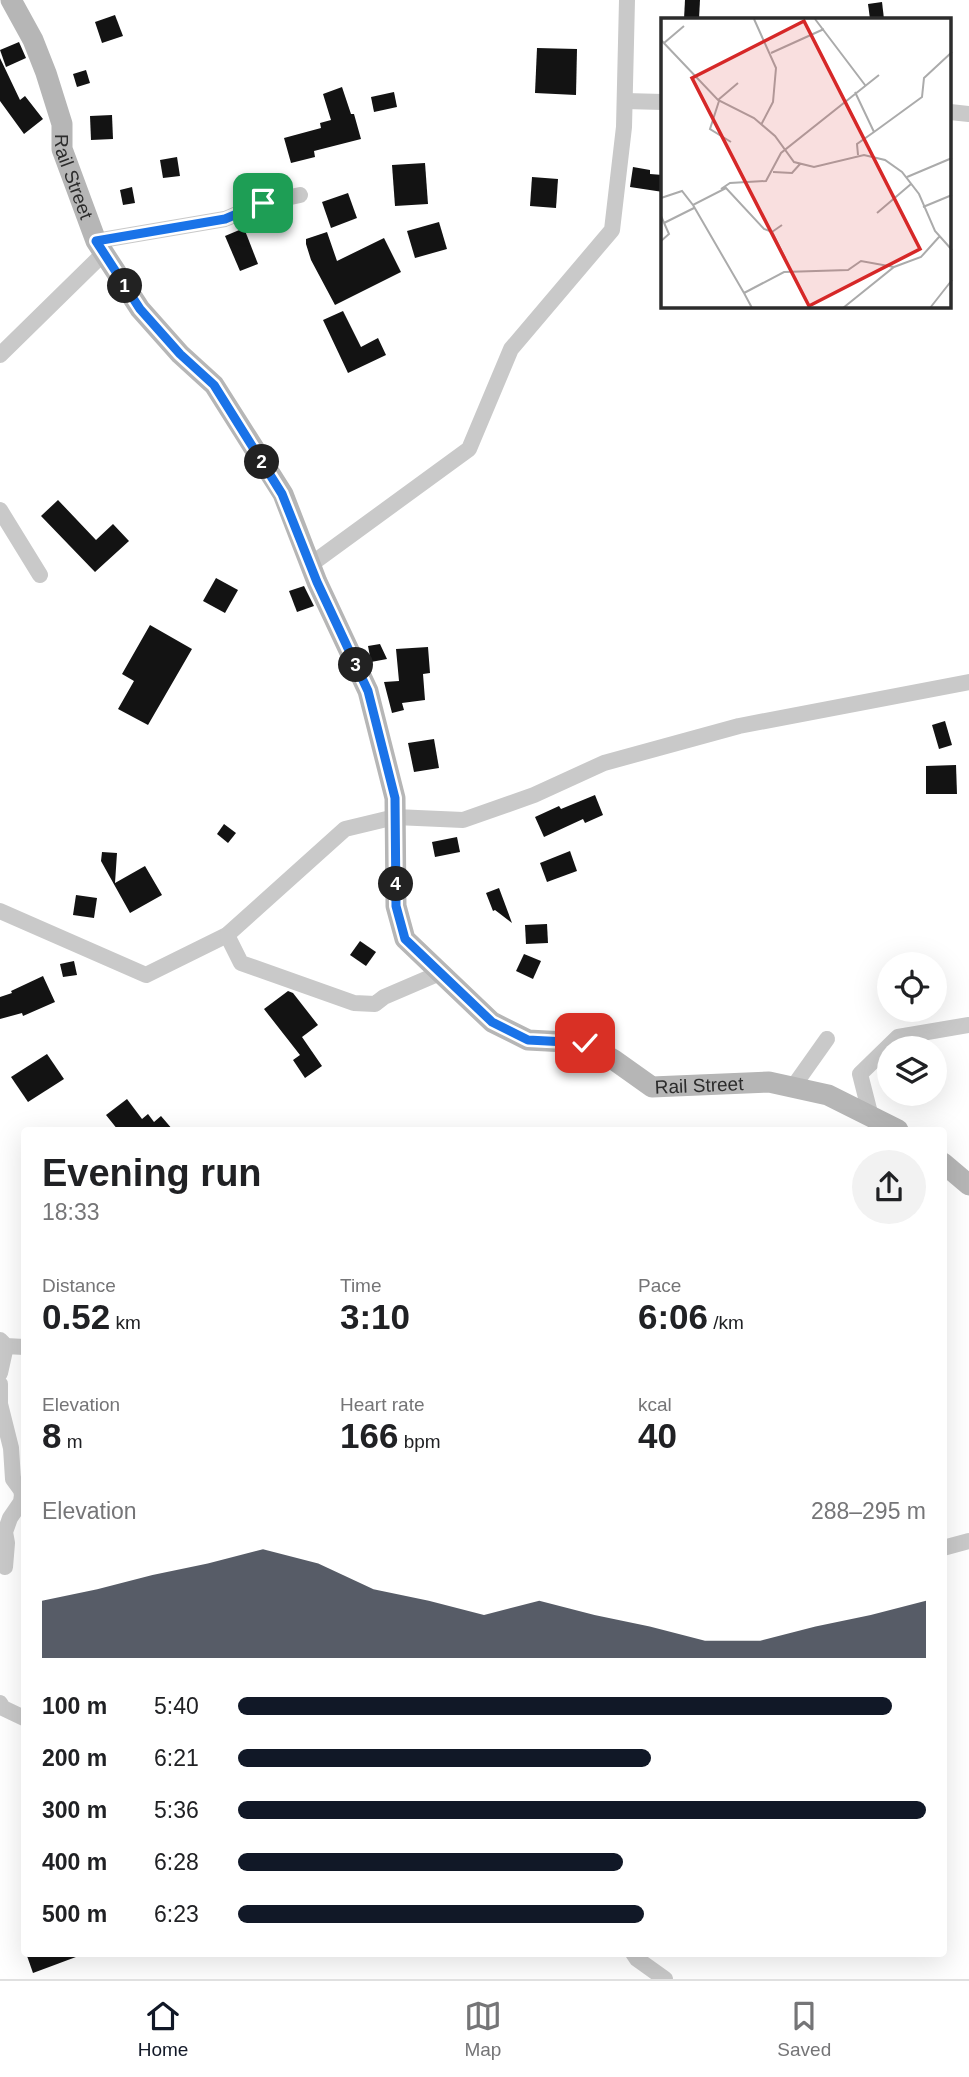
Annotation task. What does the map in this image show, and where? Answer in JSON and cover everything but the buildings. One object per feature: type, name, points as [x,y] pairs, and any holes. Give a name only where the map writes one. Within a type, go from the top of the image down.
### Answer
[{"type":"street","name":"Rail Street","points":[[11,0],[33,40],[46,73],[62,124],[62,149],[100,247],[140,309],[180,354],[214,385],[282,494],[310,565],[368,691],[395,798],[396,906],[405,939],[492,1022],[528,1040],[585,1043],[652,1087],[769,1082],[828,1095],[892,1127]]},
{"type":"street","points":[[310,565],[469,449],[511,349],[612,230],[624,127],[626,0]]},
{"type":"street","points":[[625,102],[661,102]]},
{"type":"street","points":[[951,112],[969,114]]},
{"type":"street","points":[[0,355],[100,247],[225,219],[263,203],[300,195]]},
{"type":"street","points":[[0,510],[40,575]]},
{"type":"street","points":[[0,911],[146,975],[226,935],[345,829],[395,817],[463,820],[534,795],[604,763],[739,726],[969,682]]},
{"type":"street","points":[[226,935],[241,962],[354,1003],[374,1004],[384,996],[440,973]]},
{"type":"street","points":[[871,1117],[860,1074],[898,1037],[969,1025]]},
{"type":"street","points":[[793,1087],[827,1039]]},
{"type":"street","points":[[947,1166],[969,1185]]},
{"type":"street","points":[[0,1373],[3,1343],[21,1346]]},
{"type":"street","points":[[0,1384],[0,1405],[11,1448],[13,1479],[21,1490]]},
{"type":"street","points":[[5,1567],[5,1532],[21,1498]]},
{"type":"street","points":[[947,1547],[969,1541]]},
{"type":"street","points":[[0,1703],[3,1708],[21,1717]]},
{"type":"street","points":[[635,1957],[665,1979]]},
{"type":"route","points":[[263,203],[225,219],[96,241],[140,309],[180,354],[214,385],[282,494],[317,582],[368,691],[395,798],[396,906],[405,939],[492,1022],[528,1040],[585,1043]]}]
